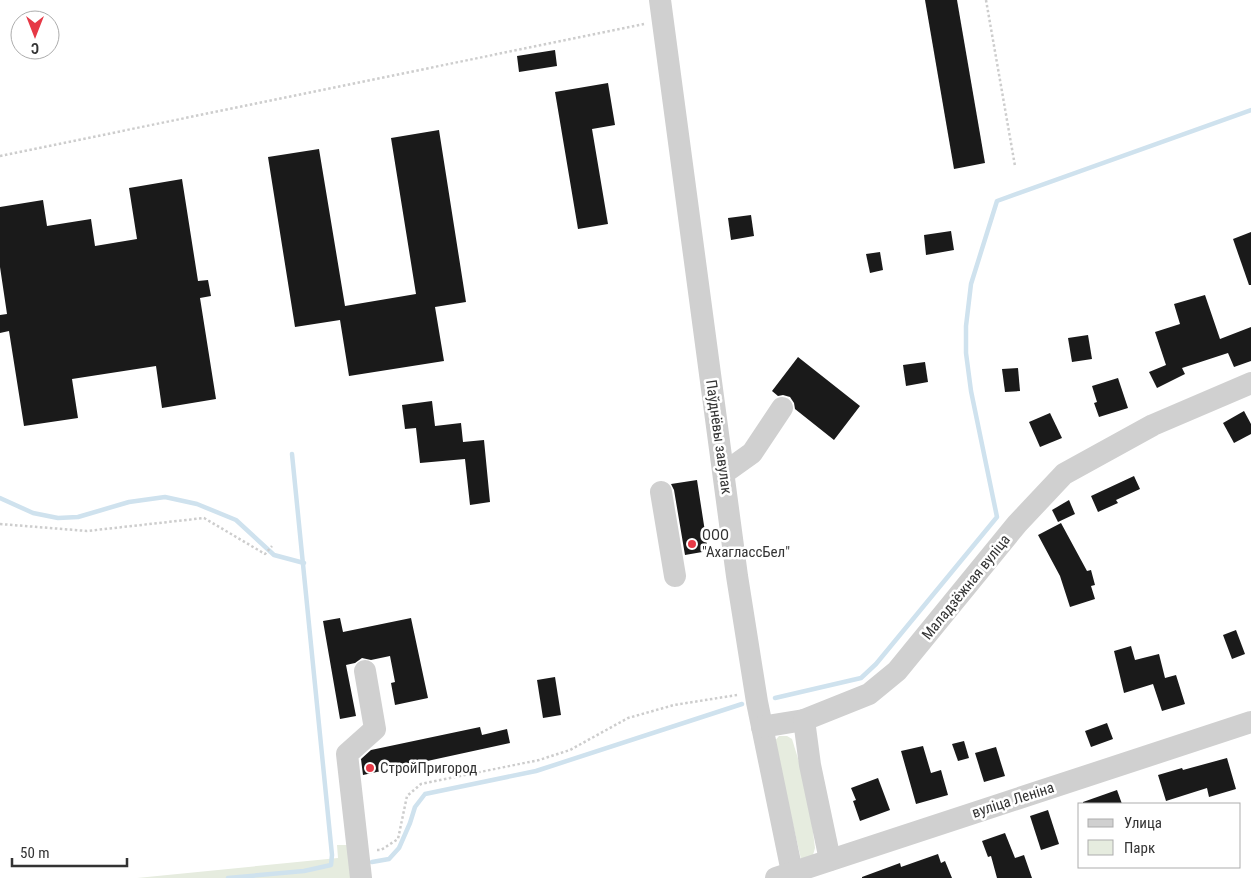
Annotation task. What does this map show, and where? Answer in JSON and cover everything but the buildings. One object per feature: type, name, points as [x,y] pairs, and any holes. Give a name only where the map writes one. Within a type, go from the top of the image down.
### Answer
[{"type":"street","name":"Паўднёвы завулак","points":[[661,10],[737,576],[784,875]]},
{"type":"street","name":"Маладзёжная вуліца","points":[[762,727],[804,720],[869,694],[897,672],[1017,524],[1064,474],[1153,425],[1251,383]]},
{"type":"street","points":[[724,473],[752,453],[782,408]]},
{"type":"street","points":[[660,492],[675,576]]},
{"type":"street","points":[[361,878],[347,754],[375,728],[365,671]]},
{"type":"street","points":[[804,720],[822,868]]},
{"type":"street","name":"вуліца Леніна","points":[[784,875],[822,868],[1251,722]]},
{"type":"path","points":[[986,0],[1015,166]]},
{"type":"path","points":[[0,156],[661,10]]},
{"type":"path","points":[[0,524],[87,531],[204,518],[265,554],[272,546]]},
{"type":"path","points":[[359,853],[381,850],[398,839],[407,796],[421,784],[539,760],[570,750],[628,718],[674,705],[756,693]]},
{"type":"green space","points":[[779,736],[787,736],[792,739],[808,791],[815,848],[813,855],[801,859],[774,742]]},
{"type":"green space","points":[[337,845],[347,845],[351,878],[137,878],[338,858]]},
{"type":"waterway","points":[[775,698],[861,678],[876,664],[997,517],[971,391],[966,353],[966,326],[971,284],[997,201],[1251,110]]},
{"type":"waterway","points":[[228,878],[304,871],[331,865],[332,855],[292,454]]},
{"type":"waterway","points":[[0,498],[33,513],[58,518],[78,517],[129,502],[165,497],[197,504],[236,520],[274,555],[304,563]]},
{"type":"waterway","points":[[372,862],[389,859],[399,848],[415,807],[425,794],[536,771],[742,704]]},
{"type":"place","name":"ООО \"АхаглассБел\"","points":[[692,544]]},
{"type":"place","name":"СтройПригород","points":[[370,768]]}]
